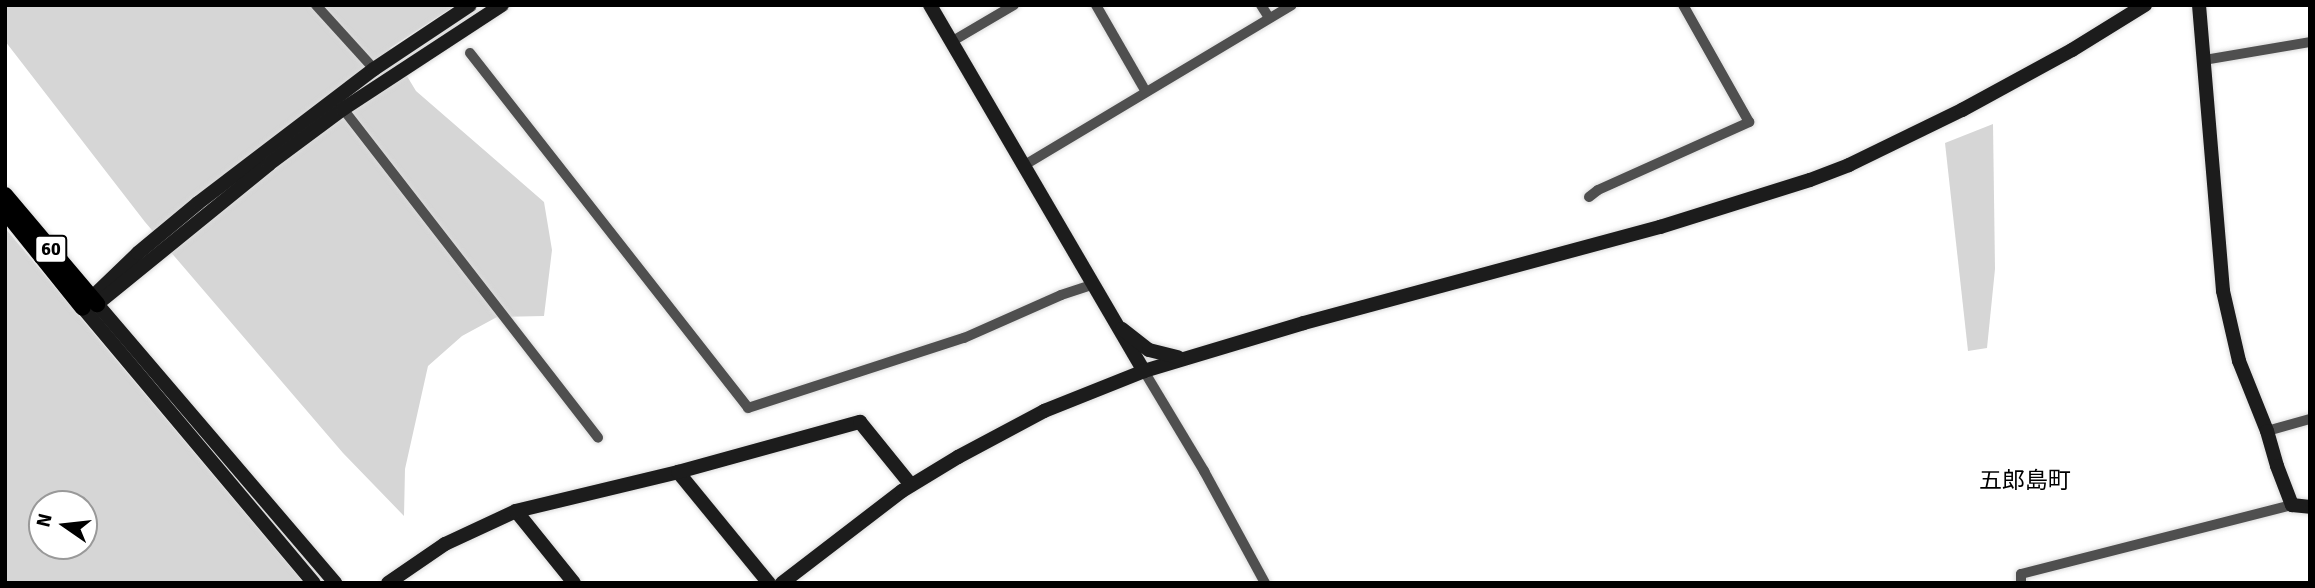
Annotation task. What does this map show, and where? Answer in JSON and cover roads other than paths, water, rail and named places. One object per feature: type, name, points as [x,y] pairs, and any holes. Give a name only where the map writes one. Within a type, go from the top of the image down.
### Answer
[{"type":"main road","name":"60","points":[[5,195],[90,302]]},
{"type":"main road","name":"60","points":[[5,211],[90,302]]},
{"type":"street","points":[[316,5],[374,69]]},
{"type":"street","points":[[339,104],[374,69],[470,5]]},
{"type":"street","points":[[90,302],[198,203],[339,104],[502,5]]},
{"type":"street","points":[[930,5],[1091,285],[1204,471],[1265,583]]},
{"type":"street","points":[[951,41],[1014,5]]},
{"type":"street","points":[[1096,5],[1146,92]]},
{"type":"street","points":[[1261,5],[1269,18]]},
{"type":"street","points":[[1023,166],[1292,5]]},
{"type":"street","points":[[1589,197],[1598,190],[1749,121],[1683,5]]},
{"type":"street","points":[[782,583],[911,485],[1044,411],[1182,358],[1660,227],[1810,180],[1884,149],[1962,110],[2072,50],[2146,5]]},
{"type":"street","points":[[2199,5],[2223,291],[2239,361],[2267,430],[2292,505]]},
{"type":"street","points":[[2204,60],[2310,42]]},
{"type":"street","points":[[470,52],[748,408],[964,338],[1061,295],[1091,285]]},
{"type":"street","points":[[339,104],[598,438]]},
{"type":"street","points":[[90,302],[314,583]]},
{"type":"street","points":[[90,302],[335,583]]},
{"type":"street","points":[[1116,324],[1149,350],[1182,358]]},
{"type":"street","points":[[2267,430],[2310,419]]},
{"type":"street","points":[[388,583],[445,544],[516,511],[678,472],[860,422],[911,485]]},
{"type":"street","points":[[678,472],[769,583]]},
{"type":"street","points":[[2021,583],[2021,574],[2292,505],[2310,507]]},
{"type":"street","points":[[516,511],[574,583]]},
{"type":"district","name":"五郎島町","points":[[2025,481]]}]
